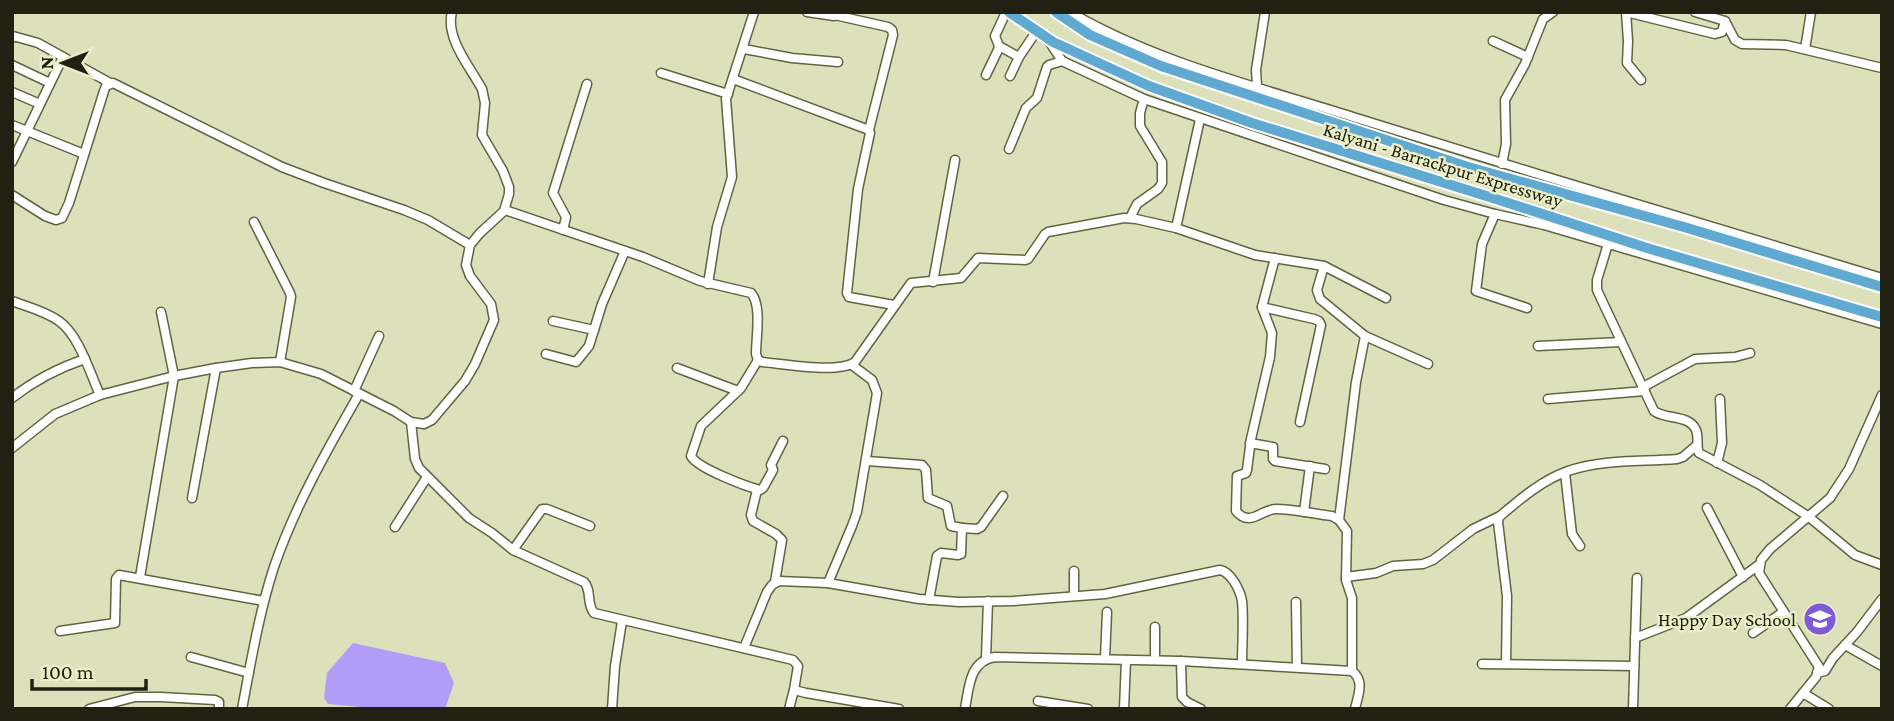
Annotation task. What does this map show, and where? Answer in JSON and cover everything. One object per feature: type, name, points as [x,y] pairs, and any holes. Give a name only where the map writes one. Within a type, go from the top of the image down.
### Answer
[{"type":"highway","name":"Kalyani - Barrackpur Expressway","points":[[1007,12],[1047,39],[1149,86],[1252,124],[1496,198],[1647,248],[1882,317]]},
{"type":"highway","name":"Kalyani - Barrackpur Expressway","points":[[1056,12],[1090,35],[1161,66],[1468,167],[1684,227],[1882,287]]},
{"type":"street","points":[[12,447],[55,414],[100,394],[174,376],[252,363],[280,362],[321,374],[411,422],[429,422],[447,404],[471,371],[492,327],[493,309],[470,276],[466,258],[470,245],[505,210],[509,194],[507,181],[482,135],[485,97],[453,37],[449,24],[452,12]]},
{"type":"street","points":[[708,284],[717,227],[732,177],[726,107],[728,94],[754,12]]},
{"type":"street","points":[[807,12],[828,16],[842,14],[888,27],[893,33],[869,130],[858,189],[846,293],[849,297],[894,305]]},
{"type":"street","points":[[1007,12],[995,36],[999,46],[1020,57]]},
{"type":"street","points":[[1070,12],[1094,27],[1134,45],[1256,86],[1503,164],[1882,278]]},
{"type":"street","points":[[1256,86],[1265,12]]},
{"type":"street","points":[[1641,80],[1627,63],[1626,12],[1716,34],[1722,32],[1726,21]]},
{"type":"street","points":[[1695,12],[1726,21],[1738,43],[1786,45],[1882,68]]},
{"type":"street","points":[[1805,49],[1811,12]]},
{"type":"street","points":[[1503,164],[1506,144],[1505,100],[1528,57],[1545,14]]},
{"type":"street","points":[[1010,76],[1036,32]]},
{"type":"street","points":[[12,38],[13,36],[38,43],[110,83],[115,83],[282,167],[404,210],[428,220],[470,245]]},
{"type":"street","points":[[1047,39],[1062,61],[1144,99],[1200,119],[1444,200],[1544,225],[1882,324]]},
{"type":"street","points":[[1493,41],[1528,57]]},
{"type":"street","points":[[986,75],[999,46]]},
{"type":"street","points":[[744,49],[792,58],[838,62]]},
{"type":"street","points":[[12,162],[63,57]]},
{"type":"street","points":[[1009,149],[1026,108],[1037,98],[1048,65],[1062,61]]},
{"type":"street","points":[[12,65],[50,83]]},
{"type":"street","points":[[661,73],[728,94]]},
{"type":"street","points":[[733,79],[869,130]]},
{"type":"street","points":[[12,195],[45,216],[58,220],[63,216],[104,91],[110,83]]},
{"type":"street","points":[[563,230],[566,217],[554,193],[587,84]]},
{"type":"street","points":[[12,92],[40,104]]},
{"type":"street","points":[[1130,218],[1137,204],[1162,183],[1162,162],[1140,126],[1144,99]]},
{"type":"street","points":[[1176,228],[1200,119]]},
{"type":"street","points":[[12,125],[84,154]]},
{"type":"street","points":[[933,282],[955,160]]},
{"type":"street","points":[[505,210],[625,251],[708,284],[754,296],[757,305],[758,360]]},
{"type":"street","points":[[1495,214],[1482,244],[1476,291],[1527,307]]},
{"type":"street","points":[[852,365],[911,283],[961,278],[978,258],[1021,261],[1028,259],[1048,232],[1130,218],[1176,228],[1245,253],[1324,266],[1386,298]]},
{"type":"street","points":[[254,222],[290,293],[280,362]]},
{"type":"street","points":[[1608,244],[1597,280],[1598,290],[1656,413],[1690,423],[1697,432],[1697,452],[1760,485],[1809,517],[1855,555],[1882,565]]},
{"type":"street","points":[[546,355],[576,362],[588,349],[602,304],[625,251]]},
{"type":"street","points":[[1275,258],[1262,307],[1272,337],[1269,362],[1250,443],[1247,471],[1238,474],[1236,478],[1237,513],[1255,518],[1275,509],[1304,512],[1332,516],[1345,527],[1346,583],[1352,598],[1352,671]]},
{"type":"street","points":[[1324,266],[1317,290],[1320,299],[1365,336],[1428,364]]},
{"type":"street","points":[[12,301],[62,323],[80,348],[100,394]]},
{"type":"street","points":[[1262,307],[1314,318],[1321,325],[1300,422]]},
{"type":"street","points":[[140,577],[174,376],[162,312]]},
{"type":"street","points":[[553,321],[594,330]]},
{"type":"street","points":[[242,709],[274,565],[306,492],[357,393],[379,336]]},
{"type":"street","points":[[1339,520],[1356,382],[1365,336]]},
{"type":"street","points":[[1538,346],[1621,342]]},
{"type":"street","points":[[1548,399],[1644,389],[1695,359],[1750,353]]},
{"type":"street","points":[[12,398],[47,375],[85,359]]},
{"type":"street","points":[[758,360],[817,368],[852,365],[872,380],[877,393],[855,520],[828,583]]},
{"type":"street","points":[[758,360],[738,391],[701,426],[691,456],[694,462],[706,468],[762,490],[773,470],[771,465],[783,441]]},
{"type":"street","points":[[192,498],[216,368]]},
{"type":"street","points":[[677,368],[738,391]]},
{"type":"street","points":[[1790,709],[1816,677],[1819,667],[1759,573],[1761,560],[1770,549],[1830,498],[1849,469],[1882,394]]},
{"type":"street","points":[[1717,463],[1722,443],[1720,399]]},
{"type":"street","points":[[411,422],[415,458],[427,477],[469,517],[513,550],[584,582],[588,587],[591,612],[793,660],[798,666],[789,709]]},
{"type":"street","points":[[1250,443],[1273,447],[1275,461],[1325,470]]},
{"type":"street","points":[[1346,577],[1433,560],[1473,529],[1500,516],[1545,482],[1564,472],[1621,461],[1677,459],[1697,445]]},
{"type":"street","points":[[867,461],[922,465],[926,470],[928,498],[947,506],[951,526],[977,529],[981,527],[1003,496]]},
{"type":"street","points":[[1304,512],[1310,466]]},
{"type":"street","points":[[1564,472],[1572,534],[1580,546]]},
{"type":"street","points":[[395,527],[427,477]]},
{"type":"street","points":[[744,648],[763,599],[775,582],[782,540],[753,521],[751,515],[757,490]]},
{"type":"street","points":[[1707,508],[1744,577]]},
{"type":"street","points":[[513,550],[542,509],[590,526]]},
{"type":"street","points":[[1500,516],[1497,522],[1507,596],[1506,664]]},
{"type":"street","points":[[929,600],[937,556],[941,553],[961,554],[962,528]]},
{"type":"street","points":[[1635,638],[1686,618],[1760,564]]},
{"type":"street","points":[[1074,571],[1074,596]]},
{"type":"street","points":[[775,582],[828,583],[902,597],[959,602],[1116,592],[1224,571],[1229,575],[1242,600],[1242,664]]},
{"type":"street","points":[[60,631],[115,623],[117,576],[121,575],[264,601]]},
{"type":"street","points":[[1633,709],[1637,578]]},
{"type":"street","points":[[1817,673],[1825,671],[1882,599]]},
{"type":"street","points":[[986,658],[988,601]]},
{"type":"street","points":[[1296,602],[1297,667]]},
{"type":"street","points":[[1105,660],[1107,612]]},
{"type":"street","points":[[1754,633],[1783,612]]},
{"type":"street","points":[[612,709],[622,621]]},
{"type":"street","points":[[1155,627],[1155,660]]},
{"type":"street","points":[[1845,645],[1882,666]]},
{"type":"street","points":[[191,657],[249,673]]},
{"type":"street","points":[[965,709],[974,670],[986,658],[995,657],[1181,661],[1352,671],[1360,681],[1355,709]]},
{"type":"street","points":[[1124,709],[1126,660]]},
{"type":"street","points":[[1181,661],[1180,688],[1184,700],[1201,709]]},
{"type":"street","points":[[1482,664],[1634,666]]},
{"type":"street","points":[[794,690],[899,709]]},
{"type":"street","points":[[1803,693],[1829,709]]},
{"type":"street","points":[[89,709],[148,696],[215,700],[219,702],[219,709]]},
{"type":"street","points":[[1179,709],[1184,700]]},
{"type":"street","points":[[1038,701],[1088,709]]},
{"type":"shaded area","points":[[353,643],[445,663],[454,683],[445,709],[382,709],[328,704],[324,698],[327,673]]},
{"type":"place","name":"Happy Day School","points":[[1820,619]]}]
